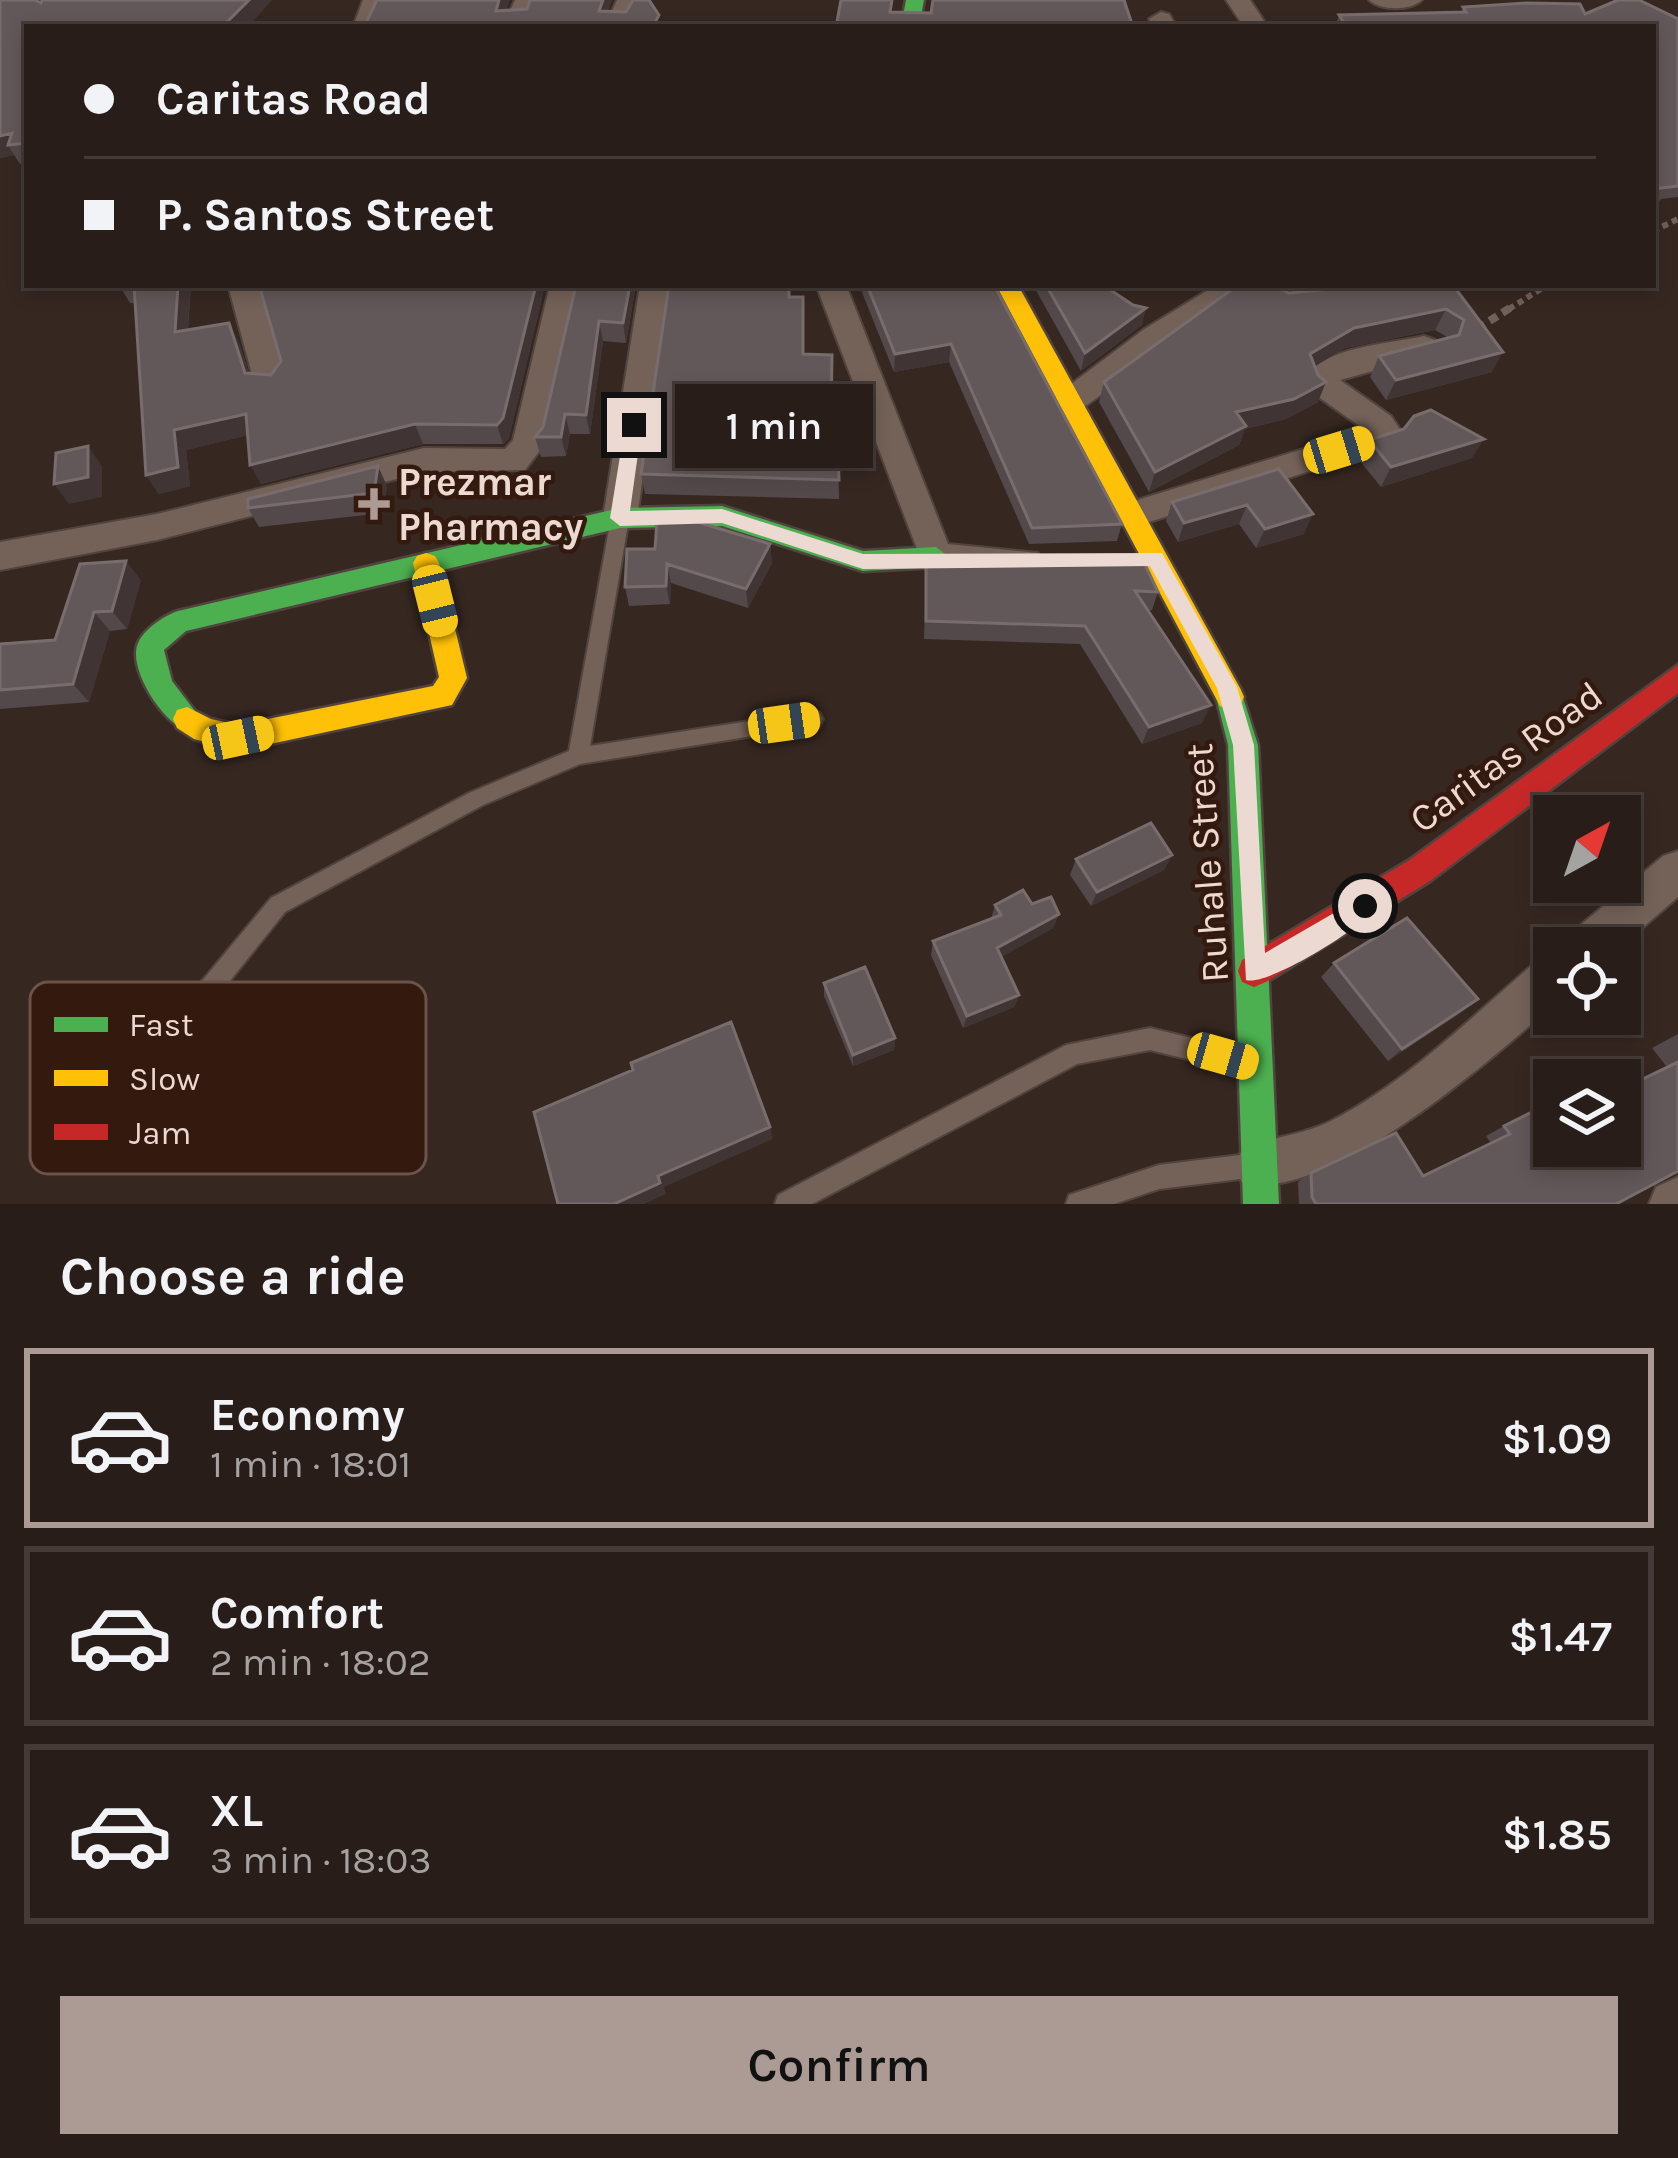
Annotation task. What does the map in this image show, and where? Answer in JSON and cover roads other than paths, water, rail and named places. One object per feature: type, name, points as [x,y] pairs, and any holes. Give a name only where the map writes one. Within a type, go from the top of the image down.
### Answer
[{"type":"street","points":[[1381,0],[1410,0]]},
{"type":"street","points":[[244,288],[270,382]]},
{"type":"street","points":[[0,556],[157,527],[409,463],[513,461],[528,445],[564,288]]},
{"type":"street","points":[[620,518],[655,288]]},
{"type":"street","points":[[832,288],[936,557]]},
{"type":"street","name":"Ruhale Street","points":[[1009,288],[1226,687],[1243,745],[1260,1185]]},
{"type":"street","points":[[1069,402],[1169,327],[1233,288]]},
{"type":"street","points":[[1130,515],[1381,436],[1385,431],[1380,424],[1324,385],[1321,377],[1342,365],[1436,344]]},
{"type":"street","points":[[426,562],[453,678],[442,696],[238,738],[217,737],[179,718],[149,663],[150,646],[178,622],[426,562],[620,518],[722,516],[863,561],[936,557],[1070,561]]},
{"type":"street","points":[[1113,560],[1156,558]]},
{"type":"street","name":"Caritas Road","points":[[1254,971],[1329,932],[1583,752],[1678,677]]},
{"type":"street","points":[[1611,927],[1678,870]]},
{"type":"street","points":[[1260,1185],[1354,1135],[1415,1093],[1533,993]]},
{"type":"lane","points":[[578,756],[620,518]]},
{"type":"lane","points":[[215,982],[278,905],[476,799],[578,756],[813,719]]},
{"type":"lane","points":[[787,1204],[1074,1054],[1150,1039],[1259,1066]]},
{"type":"lane","points":[[1078,1204],[1159,1178],[1220,1167],[1260,1185]]},
{"type":"place","name":"Prezmar Pharmacy","points":[[374,504]]}]
